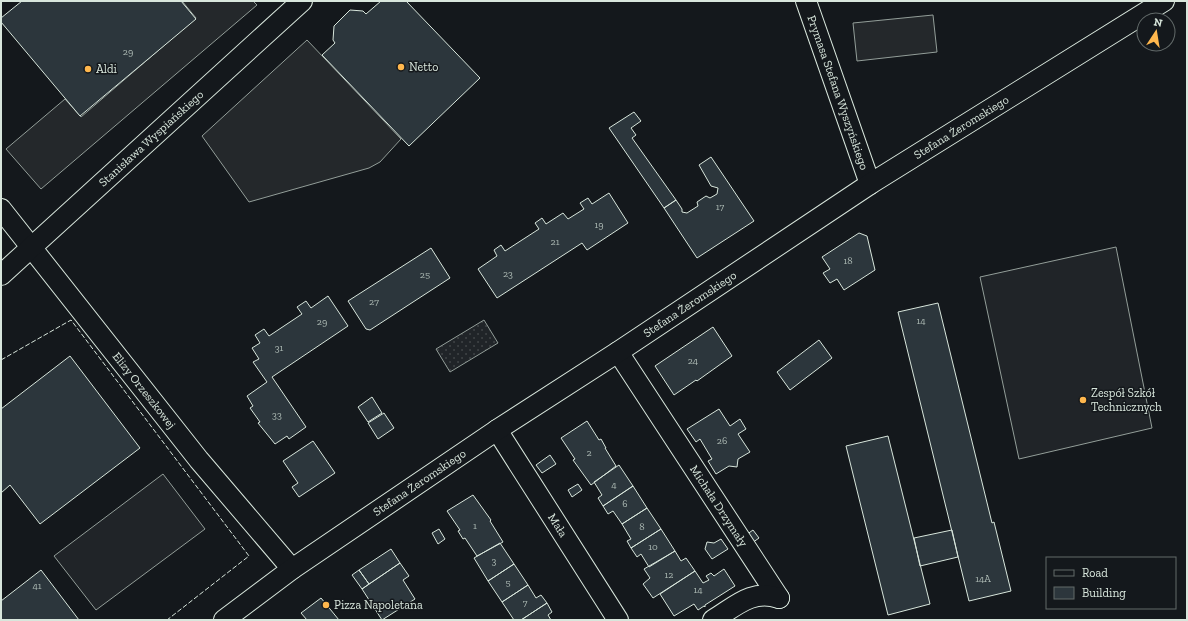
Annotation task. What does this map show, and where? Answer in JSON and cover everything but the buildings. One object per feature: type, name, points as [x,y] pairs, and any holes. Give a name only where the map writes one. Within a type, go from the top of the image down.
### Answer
[{"type":"street","name":"Stanisława Wyspiańskiego","points":[[2,271],[32,247],[302,1]]},
{"type":"street","name":"Prymasa Stefana Wyszyńskiego","points":[[806,1],[870,184]]},
{"type":"street","name":"Stefana Żeromskiego","points":[[224,620],[292,569],[497,430],[618,352],[1135,9],[1164,1]]},
{"type":"street","name":"Elizy Orzeszkowej","points":[[1,209],[199,460],[292,569]]},
{"type":"street","name":"Michała Drzymały","points":[[618,352],[779,598],[764,595],[748,598],[714,620]]},
{"type":"street","name":"Mała","points":[[497,430],[618,620]]},
{"type":"shaded area","points":[[182,1],[253,1],[257,5],[41,189],[6,149],[65,99],[81,117],[196,18]]},
{"type":"shaded area","points":[[933,15],[937,52],[857,61],[853,23]]},
{"type":"shaded area","points":[[307,40],[401,139],[380,162],[369,168],[249,202],[202,136]]},
{"type":"shaded area","points":[[1116,247],[1152,428],[1019,459],[980,277]]},
{"type":"shaded area","points":[[484,320],[498,343],[450,372],[436,349]]},
{"type":"shaded area","points":[[163,474],[205,529],[96,610],[54,556]]},
{"type":"fence","points":[[1,360],[71,320],[249,556],[167,620]]},
{"type":"place","name":"Netto","points":[[401,67]]},
{"type":"place","name":"Aldi","points":[[88,69]]},
{"type":"place","name":"Zespół Szkół Technicznych","points":[[1083,400]]},
{"type":"place","name":"Pizza Napoletana","points":[[326,605]]}]
